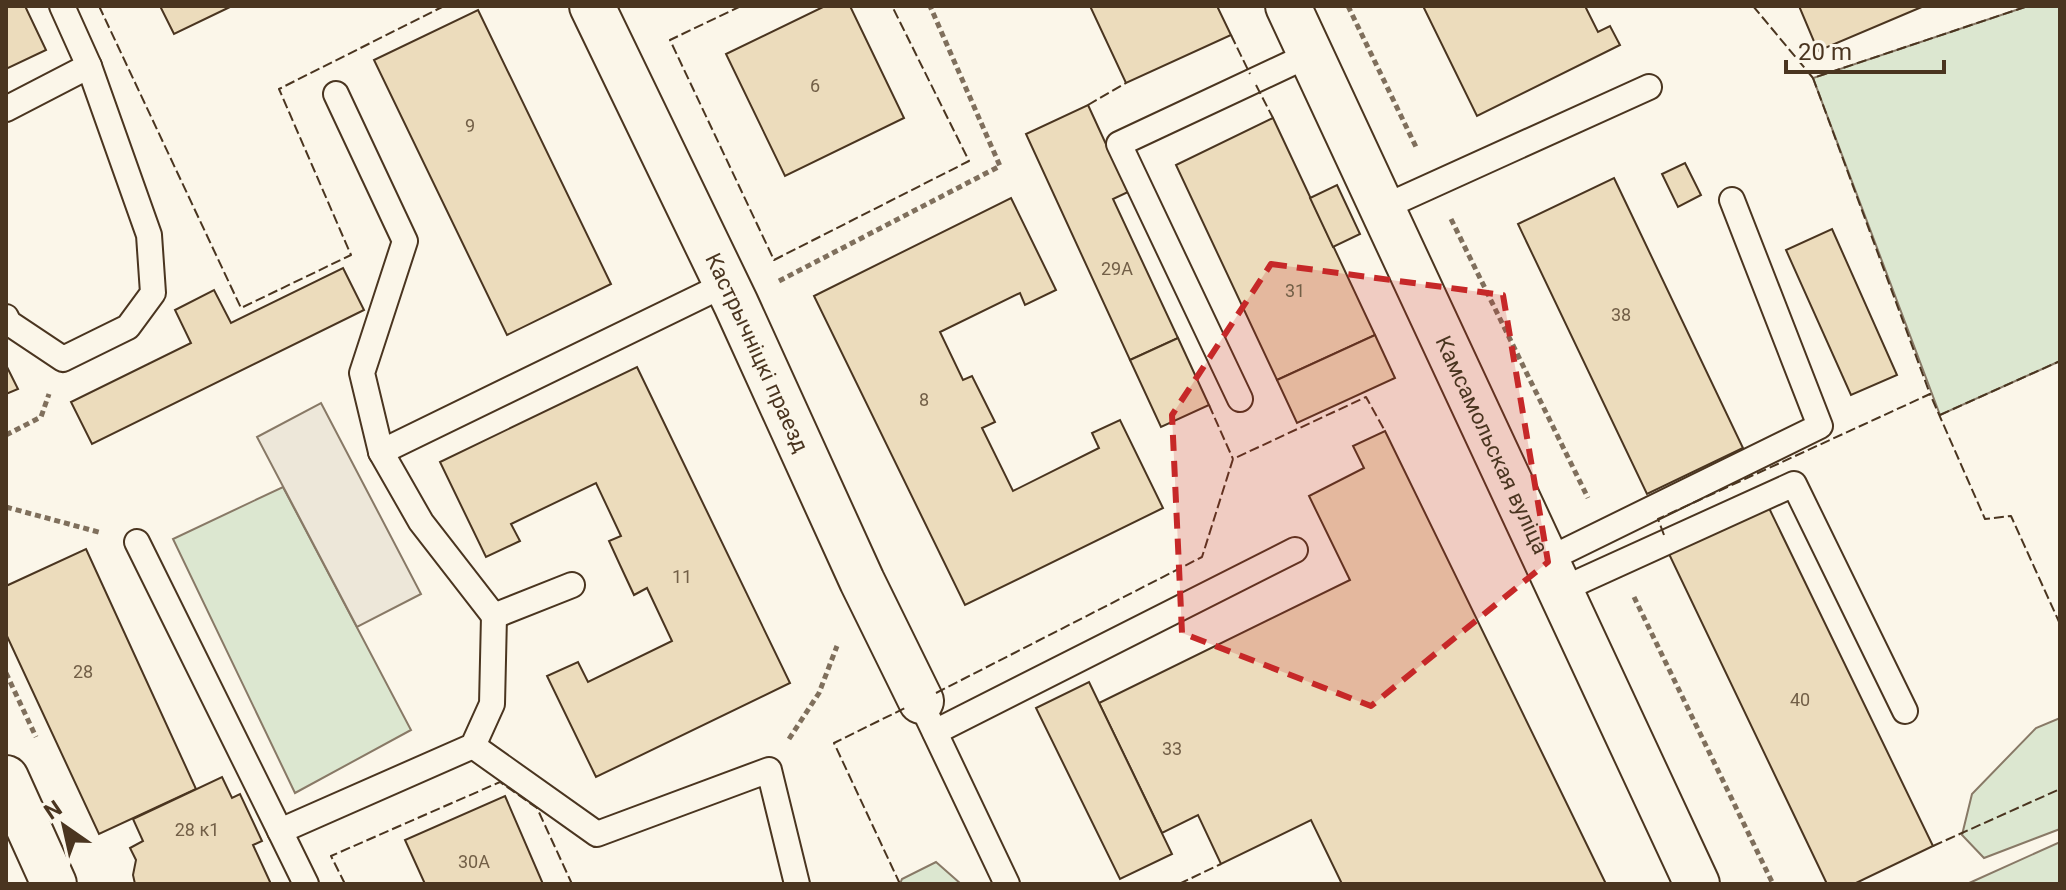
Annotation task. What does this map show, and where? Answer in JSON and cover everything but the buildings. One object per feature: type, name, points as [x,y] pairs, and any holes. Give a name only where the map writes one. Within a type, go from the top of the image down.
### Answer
[{"type":"street","name":"Кастрычніцкі праезд","points":[[592,6],[731,294],[862,581],[928,717]]},
{"type":"street","name":"Камсамольская вуліца","points":[[1288,6],[1697,884]]},
{"type":"street","points":[[6,778],[54,884]]},
{"type":"lane","points":[[6,317],[9,323],[63,359],[128,327],[153,293],[149,235],[89,66],[62,6]]},
{"type":"lane","points":[[1240,399],[1119,144],[1311,54]]},
{"type":"lane","points":[[6,109],[89,66]]},
{"type":"lane","points":[[1382,208],[1649,87]]},
{"type":"lane","points":[[280,831],[473,746],[492,704],[494,616],[421,522],[381,452],[362,373],[405,241],[336,94]]},
{"type":"lane","points":[[1554,575],[1604,532],[1820,426],[1732,200]]},
{"type":"lane","points":[[381,452],[731,294]]},
{"type":"lane","points":[[1554,575],[1618,564],[1794,484],[1905,711]]},
{"type":"lane","points":[[137,542],[306,884]]},
{"type":"lane","points":[[1007,884],[928,717],[1295,550]]},
{"type":"lane","points":[[494,616],[572,585]]},
{"type":"lane","points":[[473,746],[597,834],[769,770],[797,884]]},
{"type":"path","points":[[731,294],[1000,166],[930,6]]},
{"type":"path","points":[[1348,6],[1604,532]]},
{"type":"path","points":[[6,435],[41,417],[63,359]]},
{"type":"path","points":[[6,507],[137,542]]},
{"type":"path","points":[[1618,564],[1773,884]]},
{"type":"path","points":[[769,770],[819,693],[862,581]]},
{"type":"highlighted area","points":[[1271,264],[1503,295],[1548,562],[1371,706],[1182,633],[1172,415]]},
{"type":"green space","points":[[2028,6],[2060,6],[2060,361],[1940,415],[1813,78]]},
{"type":"green space","points":[[283,487],[411,730],[295,793],[173,539]]},
{"type":"green space","points":[[2060,718],[2060,829],[1984,858],[1962,835],[1972,794],[2036,728]]},
{"type":"green space","points":[[2060,842],[2060,884],[1967,884]]},
{"type":"green space","points":[[936,862],[961,884],[900,884],[902,879]]},
{"type":"shaded area","points":[[321,403],[421,594],[357,627],[257,437]]},
{"type":"fence","points":[[99,6],[241,308],[351,255],[279,89],[444,6]]},
{"type":"fence","points":[[741,6],[670,40],[774,260],[969,161],[892,6]]},
{"type":"fence","points":[[1753,6],[1813,78],[2028,6]]},
{"type":"fence","points":[[1231,35],[1250,74]]},
{"type":"fence","points":[[1813,78],[1930,394]]},
{"type":"fence","points":[[1088,105],[1126,83]]},
{"type":"fence","points":[[1256,85],[1273,118]]},
{"type":"fence","points":[[1940,415],[2060,361]]},
{"type":"fence","points":[[1664,535],[1658,519],[1930,394],[1985,519],[2011,516],[2060,624]]},
{"type":"fence","points":[[936,693],[1202,557],[1233,459],[1366,397],[1385,431]]},
{"type":"fence","points":[[1209,405],[1233,459]]},
{"type":"fence","points":[[900,884],[834,743],[907,707]]},
{"type":"fence","points":[[345,884],[331,856],[500,782],[537,808],[572,884]]},
{"type":"fence","points":[[1933,846],[2060,789]]},
{"type":"fence","points":[[1179,884],[1221,864]]}]
